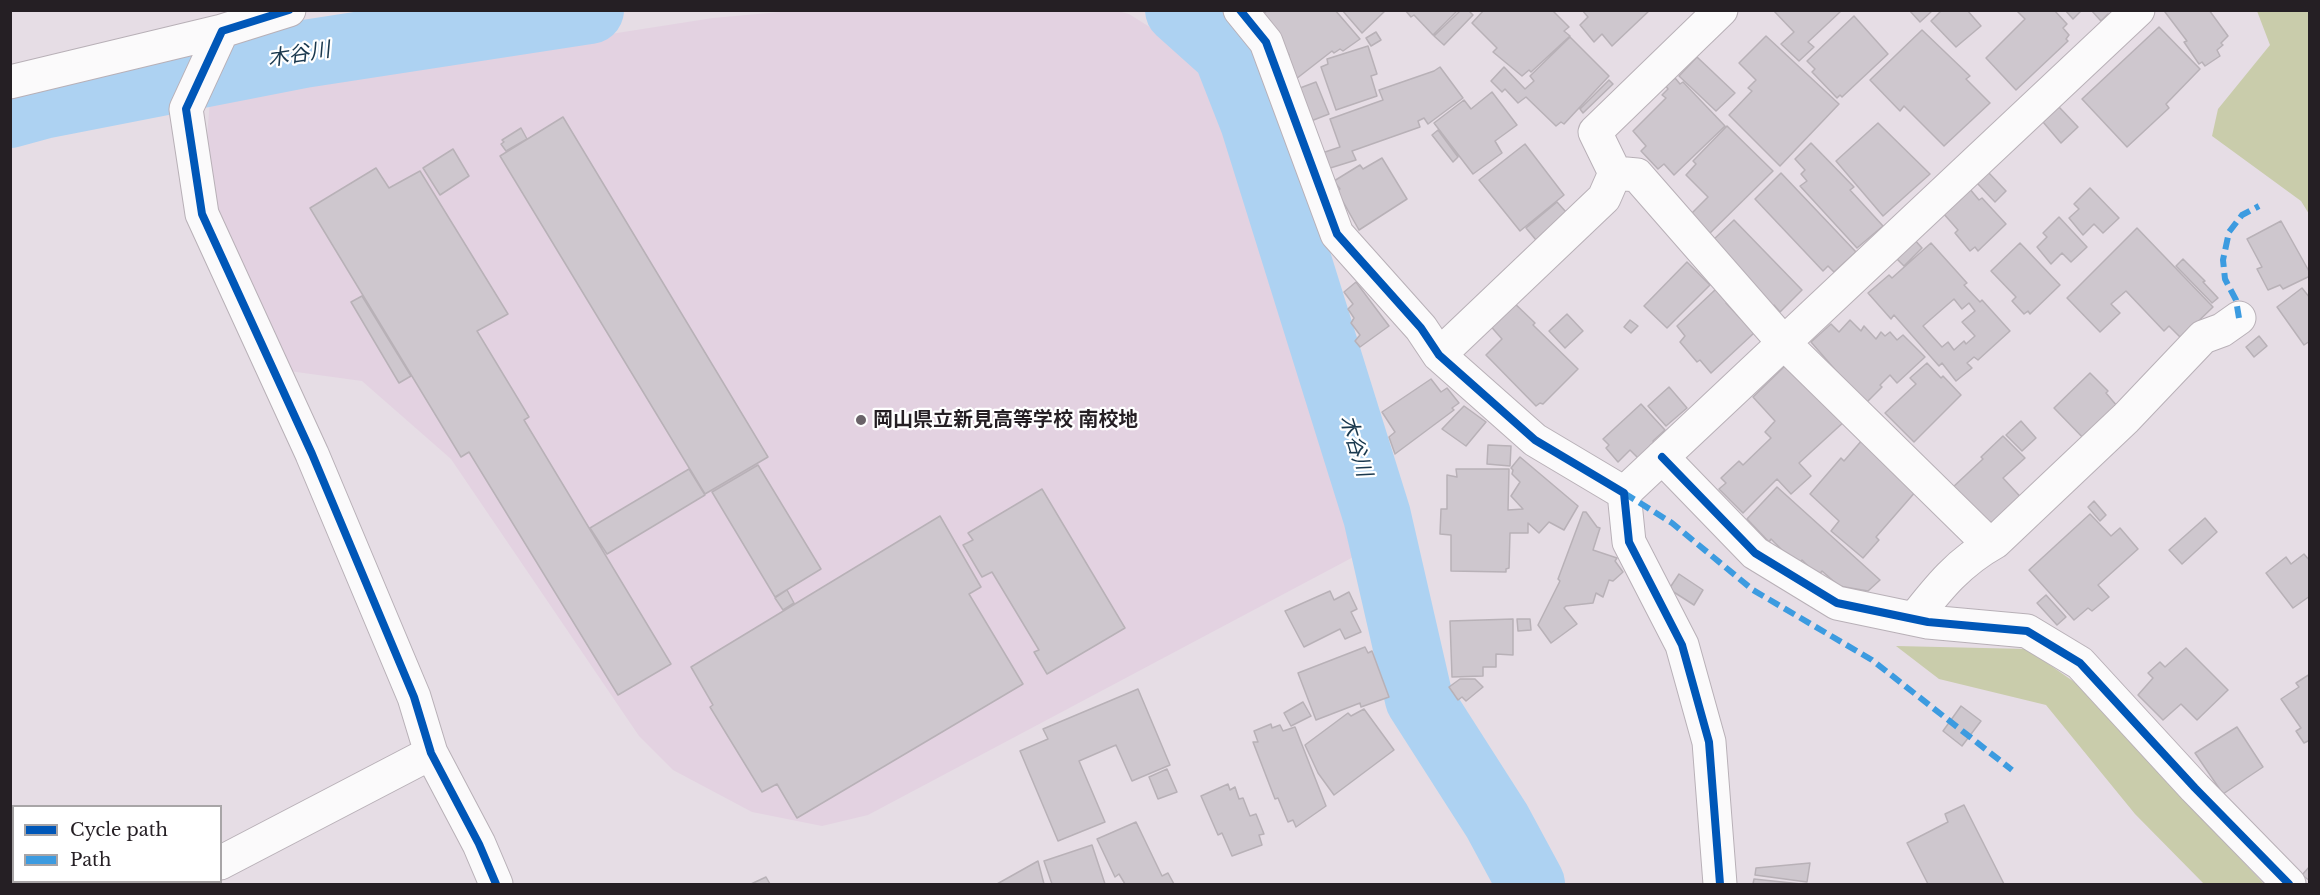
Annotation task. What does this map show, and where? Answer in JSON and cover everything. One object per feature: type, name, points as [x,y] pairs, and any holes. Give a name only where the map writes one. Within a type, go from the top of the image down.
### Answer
[{"type":"street","points":[[10,82],[222,31],[289,10]]},
{"type":"street","points":[[1240,10],[1266,42],[1337,234],[1421,328],[1439,355],[1534,440],[1624,493]]},
{"type":"street","points":[[1439,355],[1604,198],[1615,173],[1595,132],[1720,10]]},
{"type":"street","points":[[1624,493],[2138,10]]},
{"type":"street","points":[[222,31],[186,109],[202,214],[312,454],[414,697],[431,753],[479,844],[496,885]]},
{"type":"street","points":[[1615,173],[1637,175],[1784,343],[1990,545]]},
{"type":"street","points":[[1914,619],[1956,569],[1972,555],[1990,545],[2126,418],[2203,337],[2222,330],[2239,318]]},
{"type":"street","points":[[1662,457],[1755,553],[1837,603],[1914,619],[2027,631],[2080,663],[2195,788],[2289,885]]},
{"type":"street","points":[[1624,493],[1629,542],[1682,645],[1709,742],[1720,885]]},
{"type":"street","points":[[222,862],[431,753]]},
{"type":"shaded area","name":"岡山県立新見高等学校 南校地","points":[[802,10],[1114,10],[1129,14],[1191,53],[1220,110],[1359,554],[868,815],[822,826],[752,812],[673,770],[639,736],[451,459],[362,381],[289,371],[218,211],[206,152],[210,99],[252,90],[713,18]]},
{"type":"green space","points":[[2257,11],[2309,11],[2309,214],[2301,201],[2212,136],[2218,109],[2270,45]]},
{"type":"green space","points":[[1896,646],[2027,649],[2080,686],[2264,884],[2204,884],[2135,814],[2046,705],[1939,679]]},
{"type":"building","points":[[1268,10],[1335,10],[1360,39],[1343,51],[1340,49],[1334,53],[1332,51],[1296,79],[1287,59],[1289,55],[1263,14]]},
{"type":"building","points":[[1342,10],[1386,10],[1362,33]]},
{"type":"building","points":[[1405,10],[1458,10],[1433,35],[1414,15],[1411,17]]},
{"type":"building","points":[[1461,10],[1468,10],[1473,15],[1444,45],[1434,36]]},
{"type":"building","points":[[1484,10],[1552,10],[1569,27],[1564,31],[1570,36],[1531,72],[1529,70],[1522,76],[1493,52],[1497,48],[1472,23]]},
{"type":"building","points":[[1582,10],[1650,10],[1612,46],[1602,34],[1594,42],[1580,25],[1588,17]]},
{"type":"building","points":[[1773,10],[1839,10],[1840,12],[1808,42],[1814,47],[1799,61],[1781,44],[1794,32]]},
{"type":"building","points":[[1909,10],[1933,10],[1920,22]]},
{"type":"building","points":[[1942,10],[1967,10],[1981,26],[1956,47],[1931,21]]},
{"type":"building","points":[[2016,10],[2054,10],[2067,24],[2063,28],[2069,35],[2066,39],[2068,41],[2016,90],[1986,58],[2025,19]]},
{"type":"building","points":[[2065,10],[2082,10],[2073,19]]},
{"type":"building","points":[[2091,10],[2117,10],[2110,17],[2108,14],[2101,21]]},
{"type":"building","points":[[2166,10],[2209,10],[2228,36],[2217,50],[2220,56],[2205,66],[2202,62],[2199,64],[2184,42],[2187,41],[2165,12]]},
{"type":"building","points":[[1854,16],[1888,54],[1842,97],[1840,95],[1837,98],[1812,72],[1815,69],[1807,61]]},
{"type":"building","points":[[2159,27],[2200,69],[2166,104],[2169,108],[2127,147],[2082,99]]},
{"type":"building","points":[[1922,30],[1970,76],[1966,79],[1990,103],[1944,146],[1904,106],[1900,111],[1870,80]]},
{"type":"building","points":[[1376,32],[1381,40],[1371,46],[1366,38]]},
{"type":"building","points":[[1766,36],[1839,104],[1780,166],[1729,115],[1752,91],[1748,88],[1756,80],[1739,63]]},
{"type":"building","points":[[1570,37],[1609,76],[1564,124],[1561,122],[1556,126],[1526,97],[1518,103],[1505,89],[1502,92],[1491,81],[1504,67],[1525,89],[1534,81],[1530,76]]},
{"type":"building","points":[[1368,46],[1377,74],[1371,76],[1377,96],[1336,110],[1321,67],[1328,64],[1327,59]]},
{"type":"building","points":[[1697,57],[1735,93],[1716,111],[1679,76]]},
{"type":"building","points":[[1440,67],[1463,98],[1428,124],[1424,118],[1418,121],[1420,127],[1352,151],[1356,160],[1327,169],[1322,153],[1340,147],[1330,119],[1383,100],[1379,90]]},
{"type":"building","points":[[1675,78],[1680,84],[1683,82],[1725,126],[1674,175],[1664,164],[1658,169],[1641,151],[1646,146],[1633,131],[1666,98],[1662,95],[1668,89],[1666,86]]},
{"type":"building","points":[[1609,80],[1613,84],[1583,113],[1580,109]]},
{"type":"building","points":[[1316,82],[1329,114],[1311,121],[1300,88]]},
{"type":"building","points":[[1492,92],[1517,125],[1495,141],[1502,153],[1473,174],[1434,123],[1464,100],[1471,109]]},
{"type":"building","points":[[2059,107],[2078,127],[2061,143],[2043,122]]},
{"type":"building","points":[[563,117],[768,457],[705,494],[500,156]]},
{"type":"building","points":[[1878,123],[1930,174],[1883,216],[1836,161]]},
{"type":"building","points":[[1727,126],[1773,171],[1707,236],[1688,217],[1708,197],[1686,175],[1696,164],[1693,161]]},
{"type":"building","points":[[521,128],[527,139],[506,151],[501,144],[504,142],[502,140]]},
{"type":"building","points":[[1438,130],[1458,157],[1453,162],[1432,135]]},
{"type":"building","points":[[1811,143],[1854,187],[1850,190],[1883,226],[1857,248],[1800,186],[1807,181],[1801,174],[1805,170],[1795,159]]},
{"type":"building","points":[[1525,144],[1564,195],[1520,231],[1479,180]]},
{"type":"building","points":[[453,149],[469,176],[440,195],[423,168]]},
{"type":"building","points":[[1382,158],[1407,199],[1359,230],[1337,191],[1340,189],[1334,181],[1360,165],[1363,169]]},
{"type":"building","points":[[376,168],[389,188],[420,171],[508,314],[477,331],[529,417],[524,420],[671,664],[618,695],[469,452],[461,457],[310,208]]},
{"type":"building","points":[[1988,172],[2006,191],[1995,202],[1977,183]]},
{"type":"building","points":[[1781,173],[1856,252],[1834,272],[1828,266],[1823,271],[1755,199]]},
{"type":"building","points":[[1969,188],[1979,200],[1982,198],[2006,224],[1978,251],[1975,247],[1970,251],[1955,233],[1958,230],[1943,213]]},
{"type":"building","points":[[2090,188],[2119,218],[2103,233],[2094,224],[2083,235],[2069,218],[2079,209],[2074,204]]},
{"type":"building","points":[[1557,202],[1566,212],[1536,240],[1526,228]]},
{"type":"building","points":[[2059,217],[2087,247],[2071,262],[2062,253],[2051,264],[2037,247],[2047,237],[2043,233]]},
{"type":"building","points":[[1734,220],[1802,290],[1780,312],[1711,242]]},
{"type":"building","points":[[2281,221],[2310,276],[2283,289],[2280,285],[2268,290],[2257,269],[2262,267],[2247,239]]},
{"type":"building","points":[[2137,228],[2213,307],[2181,338],[2169,326],[2164,331],[2126,291],[2111,304],[2120,313],[2100,332],[2067,298]]},
{"type":"building","points":[[1913,238],[1922,248],[1904,266],[1894,256]]},
{"type":"building","points":[[1931,243],[1967,283],[1964,285],[1980,302],[1982,300],[2010,331],[1978,360],[1974,357],[1967,363],[1972,368],[1956,381],[1942,363],[1939,366],[1894,315],[1891,319],[1868,293],[1889,275],[1892,278]],"holes":[[[1954,299],[1962,309],[1969,303],[1975,311],[1962,322],[1975,336],[1966,344],[1964,341],[1954,350],[1948,342],[1942,347],[1923,326]]]},
{"type":"building","points":[[2020,243],[2060,285],[2030,314],[2028,311],[2024,314],[2012,301],[2016,297],[1991,271]]},
{"type":"building","points":[[2183,259],[2218,298],[2212,303],[2176,266]]},
{"type":"building","points":[[1687,262],[1710,285],[1667,328],[1644,306]]},
{"type":"building","points":[[1356,282],[1389,326],[1360,347],[1355,341],[1360,335],[1351,323],[1354,318],[1348,309],[1353,304],[1344,292]]},
{"type":"building","points":[[1717,288],[1729,301],[1726,303],[1754,333],[1711,373],[1700,360],[1697,362],[1680,342],[1685,336],[1677,326]]},
{"type":"building","points":[[2302,288],[2310,298],[2310,341],[2304,345],[2277,307]]},
{"type":"building","points":[[362,296],[411,376],[399,383],[351,302]]},
{"type":"building","points":[[1510,299],[1578,369],[1543,404],[1536,406],[1486,355],[1502,339],[1487,322]]},
{"type":"building","points":[[1567,314],[1583,331],[1565,348],[1549,331]]},
{"type":"building","points":[[1630,320],[1638,326],[1631,333],[1624,327]]},
{"type":"building","points":[[1850,320],[1861,331],[1864,326],[1876,339],[1881,332],[1885,336],[1890,332],[1897,340],[1903,335],[1925,357],[1897,383],[1890,375],[1865,404],[1811,342],[1831,324],[1839,332]]},
{"type":"building","points":[[2259,336],[2267,346],[2254,357],[2246,347]]},
{"type":"building","points":[[1790,361],[1846,420],[1799,463],[1811,476],[1791,494],[1777,479],[1743,513],[1719,489],[1726,483],[1721,478],[1739,461],[1743,465],[1771,438],[1765,432],[1775,421],[1753,397]]},
{"type":"building","points":[[1927,363],[1961,395],[1914,442],[1885,413],[1916,384],[1910,378]]},
{"type":"building","points":[[2090,373],[2108,391],[2106,393],[2123,413],[2090,445],[2054,408]]},
{"type":"building","points":[[1431,379],[1441,392],[1447,388],[1459,403],[1452,408],[1454,410],[1395,454],[1389,437],[1395,432],[1382,412]]},
{"type":"building","points":[[1669,387],[1687,408],[1666,426],[1648,406]]},
{"type":"building","points":[[1641,404],[1665,430],[1653,441],[1655,444],[1638,458],[1630,450],[1618,462],[1606,448],[1609,445],[1603,439]]},
{"type":"building","points":[[1464,406],[1486,422],[1466,446],[1442,429]]},
{"type":"building","points":[[2021,421],[2036,438],[2022,451],[2006,435]]},
{"type":"building","points":[[2003,436],[2025,458],[2003,478],[2028,505],[1996,535],[1952,488],[1983,459],[1981,457]]},
{"type":"building","points":[[1863,439],[1917,490],[1876,537],[1879,540],[1863,558],[1831,531],[1839,521],[1810,494],[1841,458],[1844,461]]},
{"type":"building","points":[[1488,445],[1511,446],[1510,466],[1487,464]]},
{"type":"building","points":[[1520,457],[1578,506],[1564,530],[1549,522],[1539,533],[1528,523],[1528,533],[1510,533],[1509,568],[1506,572],[1451,571],[1451,535],[1440,534],[1441,509],[1447,509],[1447,475],[1457,477],[1456,469],[1509,469],[1508,510],[1523,509],[1511,496],[1520,482],[1512,474],[1511,468]]},
{"type":"building","points":[[758,465],[821,569],[775,597],[712,492]]},
{"type":"building","points":[[689,469],[705,495],[607,554],[590,528]]},
{"type":"building","points":[[1777,487],[1880,580],[1868,591],[1839,586],[1822,571],[1818,576],[1802,560],[1797,565],[1771,539],[1769,542],[1747,519]]},
{"type":"building","points":[[1042,489],[1125,628],[1047,674],[1034,652],[1039,650],[992,572],[982,577],[963,545],[973,540],[968,533]]},
{"type":"building","points":[[2094,501],[2106,515],[2100,521],[2088,507]]},
{"type":"building","points":[[1583,512],[1586,512],[1600,528],[1593,550],[1617,558],[1615,561],[1623,572],[1613,581],[1609,580],[1603,597],[1596,593],[1593,603],[1566,606],[1564,608],[1577,624],[1551,643],[1538,625],[1560,581],[1558,579]]},
{"type":"building","points":[[2090,514],[2111,536],[2120,528],[2138,549],[2098,585],[2109,597],[2092,611],[2088,608],[2074,620],[2029,570]]},
{"type":"building","points":[[940,516],[981,587],[969,594],[1023,684],[797,818],[777,784],[762,792],[710,707],[713,705],[691,667]]},
{"type":"building","points":[[2205,518],[2217,532],[2182,564],[2169,550]]},
{"type":"building","points":[[2304,554],[2310,561],[2310,596],[2293,608],[2266,573],[2286,557],[2291,564]]},
{"type":"building","points":[[1679,574],[1703,590],[1694,605],[1669,589]]},
{"type":"building","points":[[787,590],[794,603],[783,610],[775,598]]},
{"type":"building","points":[[1330,591],[1334,600],[1349,592],[1357,609],[1351,612],[1361,632],[1345,639],[1340,629],[1304,647],[1285,611]]},
{"type":"building","points":[[2046,595],[2066,617],[2057,625],[2037,603]]},
{"type":"building","points":[[1513,619],[1513,655],[1496,654],[1496,667],[1483,667],[1483,676],[1452,677],[1450,621]]},
{"type":"building","points":[[1517,619],[1530,619],[1531,630],[1518,631]]},
{"type":"building","points":[[1365,647],[1368,653],[1372,651],[1389,697],[1361,707],[1360,703],[1316,720],[1298,673]]},
{"type":"building","points":[[2186,648],[2228,690],[2197,720],[2181,704],[2163,720],[2138,695],[2153,678],[2148,673],[2160,662],[2165,667]]},
{"type":"building","points":[[2310,674],[2310,740],[2304,743],[2296,731],[2301,728],[2281,699],[2299,687],[2296,683]]},
{"type":"building","points":[[1460,679],[1475,679],[1483,687],[1466,701],[1462,697],[1458,700],[1449,687]]},
{"type":"building","points":[[1138,689],[1170,765],[1132,781],[1116,745],[1079,761],[1105,822],[1058,841],[1020,751],[1048,739],[1043,729]]},
{"type":"building","points":[[1303,702],[1311,716],[1291,726],[1284,713]]},
{"type":"building","points":[[1961,706],[1981,721],[1962,746],[1943,731]]},
{"type":"building","points":[[1364,709],[1394,750],[1334,795],[1318,773],[1305,745],[1348,713],[1351,716]]},
{"type":"building","points":[[1271,724],[1272,728],[1280,725],[1283,731],[1295,727],[1326,806],[1296,827],[1293,820],[1288,822],[1278,798],[1275,799],[1253,742],[1258,742],[1254,731]]},
{"type":"building","points":[[2237,727],[2263,767],[2223,794],[2195,753]]},
{"type":"building","points":[[1167,769],[1177,792],[1158,799],[1149,777]]},
{"type":"building","points":[[1228,784],[1230,790],[1235,787],[1239,799],[1243,798],[1250,816],[1256,814],[1264,834],[1259,835],[1262,845],[1232,856],[1222,833],[1218,835],[1201,796]]},
{"type":"building","points":[[1964,805],[2004,884],[1928,884],[1907,843],[1948,822],[1945,814]]},
{"type":"building","points":[[1136,822],[1162,876],[1168,873],[1174,884],[1125,884],[1119,874],[1115,877],[1097,839]]},
{"type":"building","points":[[1092,845],[1105,884],[1052,884],[1044,861]]},
{"type":"building","points":[[1038,861],[1044,884],[997,884]]},
{"type":"building","points":[[1810,863],[1807,882],[1755,875],[1756,868]]},
{"type":"building","points":[[2310,866],[2310,881],[2302,875]]},
{"type":"building","points":[[766,877],[770,884],[751,884]]},
{"type":"building","points":[[1754,879],[1801,884],[1753,884]]},
{"type":"waterway","name":"木谷川","points":[[10,114],[43,105],[304,54],[590,10]]},
{"type":"waterway","name":"木谷川","points":[[1179,10],[1227,53],[1254,122],[1377,516],[1419,699],[1497,821],[1531,884]]},
{"type":"marked path","points":[[2239,318],[2236,300],[2225,279],[2223,260],[2229,232],[2242,215],[2259,206]]},
{"type":"marked path","points":[[1624,493],[1672,523],[1753,590],[1872,660],[2012,770]]},
{"type":"cycle path","points":[[289,10],[222,31],[186,109],[202,214],[312,454],[414,697],[431,753],[479,844],[496,884]]},
{"type":"cycle path","points":[[1240,10],[1266,42],[1337,234],[1421,328],[1439,355],[1535,440],[1624,493],[1629,542],[1682,645],[1709,742],[1720,884]]},
{"type":"cycle path","points":[[1662,457],[1755,553],[1837,603],[1928,622],[2027,631],[2080,663],[2195,788],[2289,884]]},
{"type":"place","name":"岡山県立新見高等学校 南校地","points":[[861,420]]}]
